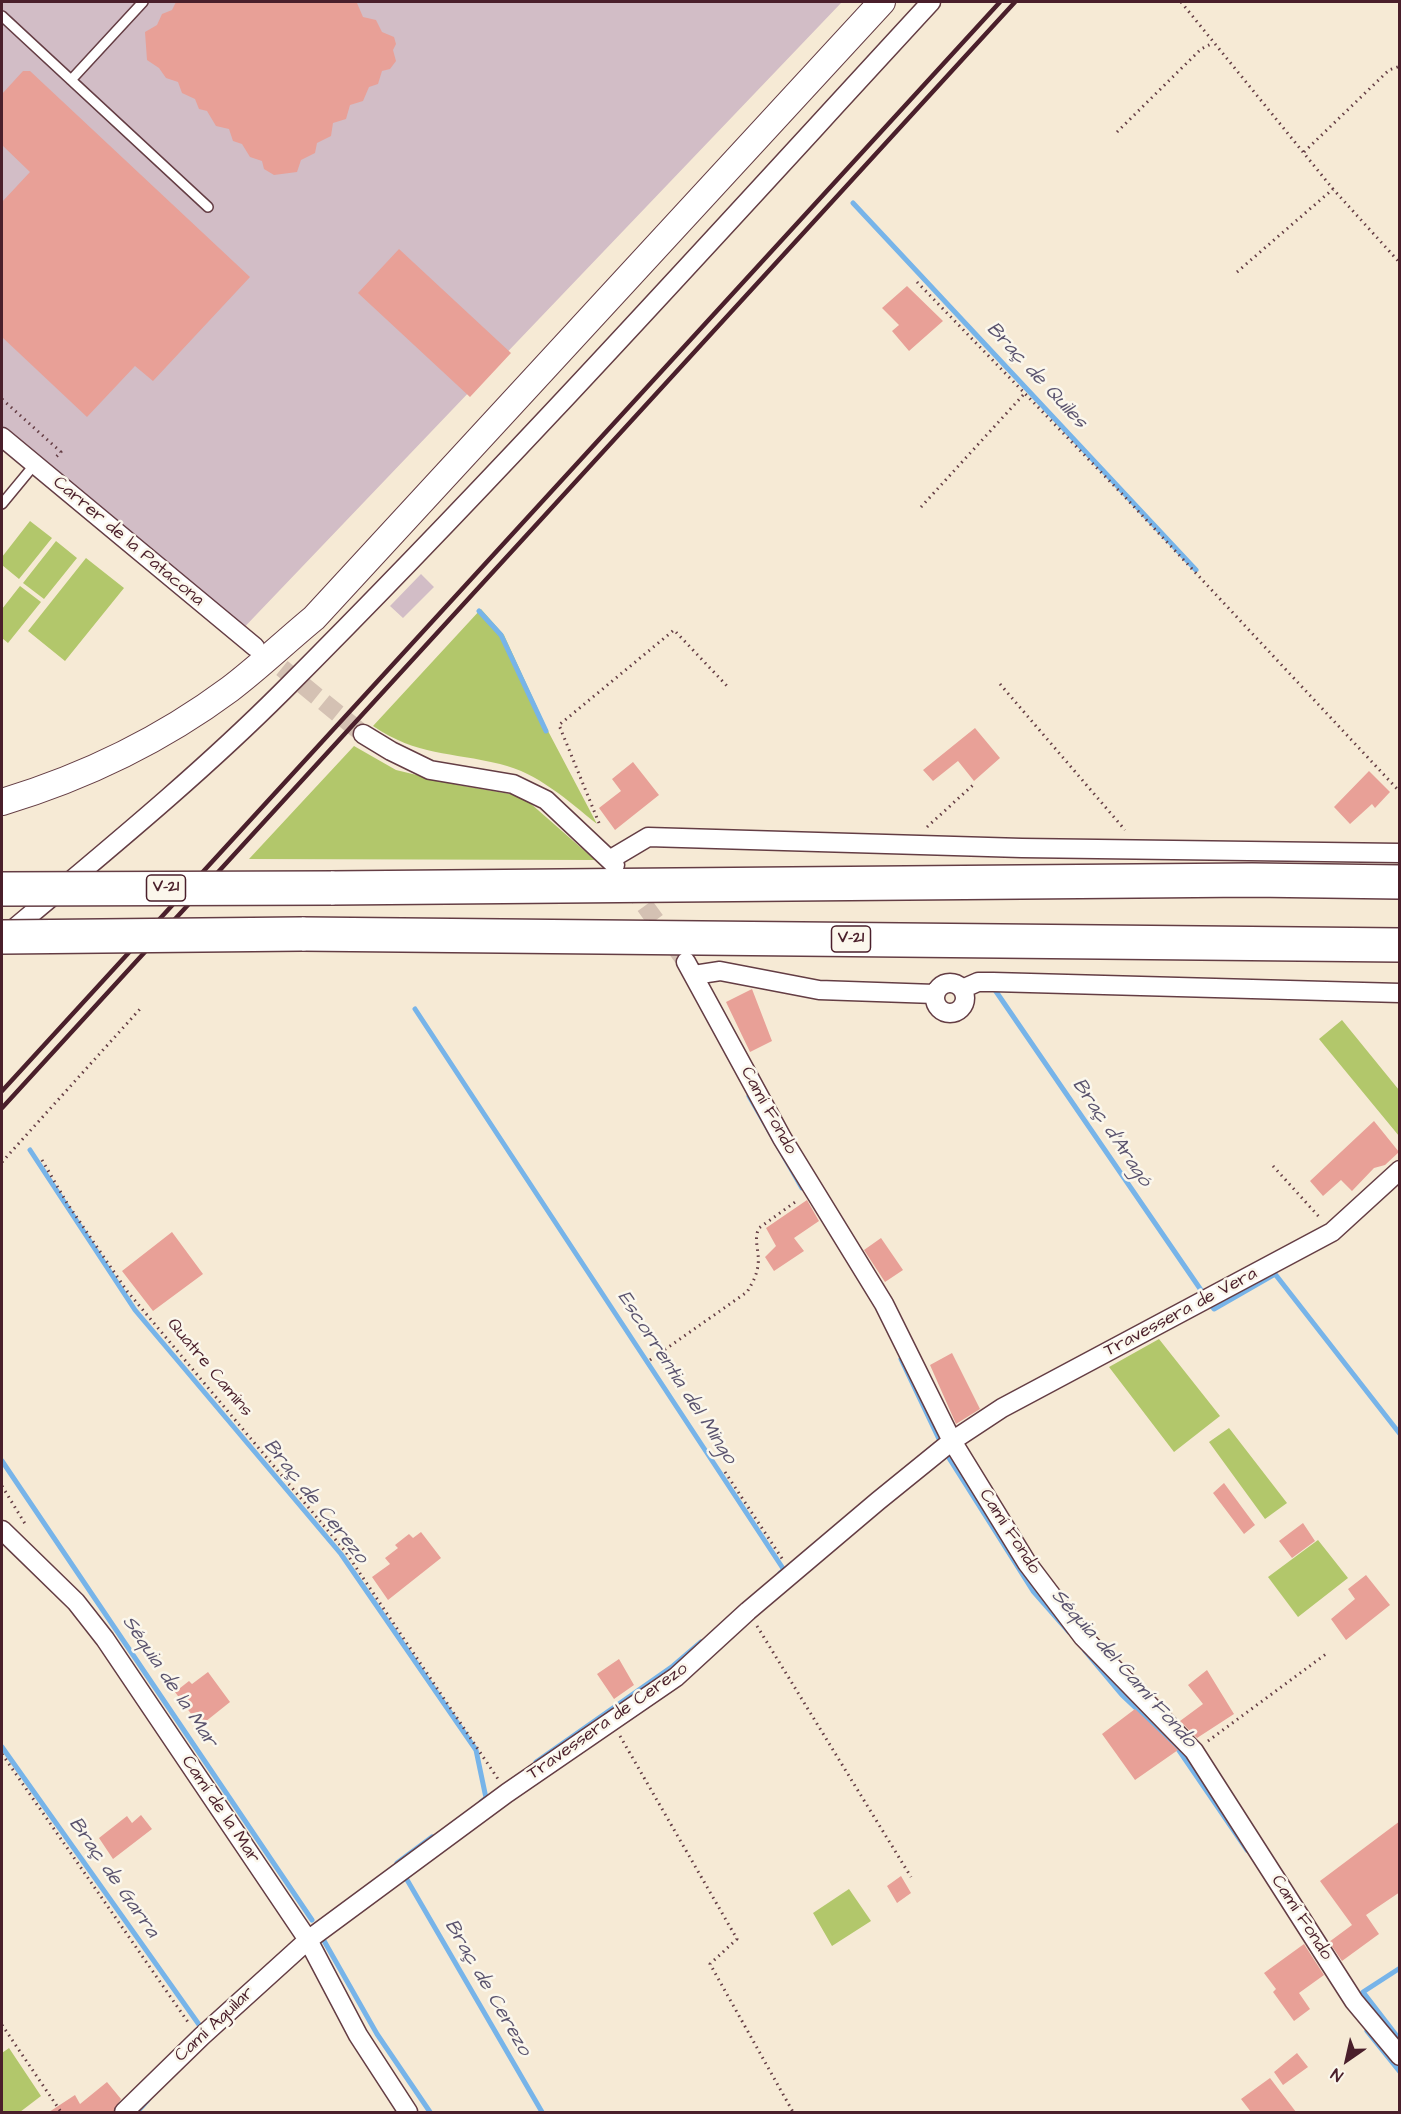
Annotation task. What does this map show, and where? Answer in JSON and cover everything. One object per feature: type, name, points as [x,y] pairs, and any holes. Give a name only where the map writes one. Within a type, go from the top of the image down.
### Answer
[{"type":"highway","name":"V-21","points":[[2,888],[331,888],[1252,880],[1400,882]]},
{"type":"highway","name":"V-21","points":[[2,938],[302,934],[1400,945]]},
{"type":"main road","points":[[2,802],[61,784],[150,741],[231,689],[314,618],[882,2]]},
{"type":"street","points":[[2,938],[180,788],[282,692],[534,434],[931,2]]},
{"type":"street","name":"Carrer de la Patacona","points":[[2,437],[255,646]]},
{"type":"street","points":[[363,734],[430,770],[513,784],[546,800],[617,858],[648,837],[1400,853]]},
{"type":"street","name":"Camí Fondo","points":[[935,994],[819,990],[720,971],[690,969],[782,1138],[884,1304],[952,1441],[1027,1563],[1083,1637],[1194,1751],[1354,2001],[1400,2056]]},
{"type":"street","points":[[962,989],[978,982],[993,982],[1400,993]]},
{"type":"street","points":[[946,983],[956,984],[962,989],[965,995],[963,1005],[952,1013],[939,1008],[935,994],[946,983]]},
{"type":"street","name":"Travessera de Vera","points":[[952,1441],[1002,1408],[1332,1232],[1400,1170]]},
{"type":"street","name":"Travessera de Cerezo","points":[[308,1940],[507,1793],[676,1677],[748,1611],[952,1441]]},
{"type":"street","name":"Camí de la Mar","points":[[2,1530],[76,1602],[105,1638],[308,1940],[358,2035],[408,2112]]},
{"type":"street","name":"Camí Aguilar","points":[[124,2112],[202,2036],[308,1940]]},
{"type":"lane","points":[[71,80],[143,2]]},
{"type":"lane","points":[[2,16],[208,207]]},
{"type":"lane","points":[[2,504],[35,464]]},
{"type":"path","points":[[1181,2],[1333,189],[1400,263]]},
{"type":"path","points":[[1117,132],[1201,49],[1213,43]]},
{"type":"path","points":[[1304,152],[1389,70],[1400,66]]},
{"type":"path","points":[[1237,272],[1333,189]]},
{"type":"path","points":[[917,282],[1348,734],[1400,792]]},
{"type":"path","points":[[921,507],[1025,393]]},
{"type":"path","points":[[617,858],[598,822],[559,725],[674,630],[728,687]]},
{"type":"path","points":[[1000,684],[1123,827],[1138,849]]},
{"type":"path","points":[[914,844],[915,837],[973,785]]},
{"type":"path","points":[[2,1162],[140,1009]]},
{"type":"path","name":"Quatre Camins","points":[[42,1160],[67,1203],[127,1290],[345,1551],[507,1793]]},
{"type":"path","points":[[1273,1166],[1332,1232]]},
{"type":"path","points":[[650,1360],[747,1292],[759,1264],[755,1235],[759,1228],[813,1189]]},
{"type":"path","points":[[725,1472],[793,1574]]},
{"type":"path","points":[[2,1486],[26,1522],[30,1538],[26,1552]]},
{"type":"path","points":[[748,1611],[910,1877]]},
{"type":"path","points":[[1194,1751],[1326,1654]]},
{"type":"path","points":[[612,1721],[737,1940],[710,1964],[793,2112]]},
{"type":"path","points":[[2,1754],[191,2027],[202,2036]]},
{"type":"path","points":[[2,2025],[61,2112]]},
{"type":"shaded area","points":[[2,2],[842,2],[235,637],[2,440]]},
{"type":"shaded area","points":[[421,574],[434,587],[403,618],[390,606]]},
{"type":"green space","points":[[30,521],[52,538],[19,579],[2,565],[2,557]]},
{"type":"green space","points":[[56,541],[77,558],[44,599],[23,583]]},
{"type":"green space","points":[[86,558],[124,588],[65,661],[28,631]]},
{"type":"green space","points":[[20,586],[41,602],[8,643],[2,638],[2,609]]},
{"type":"green space","points":[[481,609],[504,635],[548,731],[597,824],[552,788],[514,768],[420,748],[389,736],[373,726]]},
{"type":"green space","points":[[354,746],[396,770],[458,785],[522,796],[595,860],[249,859]]},
{"type":"green space","points":[[1342,1020],[1399,1090],[1399,1136],[1319,1039]]},
{"type":"green space","points":[[1159,1339],[1220,1416],[1174,1452],[1109,1367]]},
{"type":"green space","points":[[1229,1428],[1287,1503],[1265,1519],[1209,1442]]},
{"type":"green space","points":[[1318,1540],[1348,1578],[1298,1617],[1268,1577]]},
{"type":"green space","points":[[849,1889],[871,1921],[832,1946],[813,1913]]},
{"type":"green space","points":[[9,2048],[41,2096],[20,2112],[2,2112],[2,2053]]},
{"type":"building","points":[[176,2],[357,3],[363,17],[376,20],[382,32],[394,37],[396,44],[393,50],[396,61],[390,69],[382,71],[378,84],[369,87],[363,101],[350,105],[346,119],[333,123],[331,136],[317,143],[315,153],[301,160],[297,172],[274,175],[264,169],[262,161],[250,157],[242,144],[233,141],[229,129],[216,126],[207,111],[199,109],[195,99],[182,93],[178,82],[166,78],[159,68],[147,60],[145,32],[157,25],[162,14],[172,10]]},
{"type":"building","points":[[23,71],[30,71],[250,277],[153,381],[135,366],[87,417],[2,337],[2,202],[30,172],[2,145],[2,94]]},
{"type":"building","points":[[399,249],[511,353],[470,397],[358,293]]},
{"type":"building","points":[[907,286],[943,321],[909,351],[892,331],[899,325],[882,308]]},
{"type":"building","points":[[975,728],[1000,758],[974,781],[958,761],[933,781],[923,770]]},
{"type":"building","points":[[633,762],[659,795],[615,830],[599,808],[621,791],[612,779]]},
{"type":"building","points":[[1369,771],[1390,792],[1375,808],[1372,804],[1350,824],[1334,807]]},
{"type":"building","points":[[752,989],[772,1041],[750,1052],[726,1002]]},
{"type":"building","points":[[1374,1121],[1399,1152],[1385,1165],[1374,1168],[1352,1191],[1341,1180],[1323,1196],[1310,1181]]},
{"type":"building","points":[[807,1200],[819,1221],[794,1238],[804,1251],[774,1271],[765,1257],[776,1246],[766,1228]]},
{"type":"building","points":[[172,1232],[203,1274],[153,1311],[122,1271]]},
{"type":"building","points":[[881,1238],[903,1270],[885,1282],[864,1250]]},
{"type":"building","points":[[952,1353],[980,1409],[956,1424],[930,1365]]},
{"type":"building","points":[[1224,1483],[1255,1525],[1244,1534],[1213,1493]]},
{"type":"building","points":[[1303,1523],[1315,1541],[1292,1558],[1279,1541]]},
{"type":"building","points":[[421,1532],[441,1558],[388,1600],[372,1577],[390,1564],[385,1558],[398,1548],[395,1545],[409,1534],[413,1538]]},
{"type":"building","points":[[1366,1575],[1390,1605],[1346,1640],[1331,1619],[1355,1599],[1348,1589]]},
{"type":"building","points":[[619,1659],[634,1685],[614,1699],[597,1674]]},
{"type":"building","points":[[1207,1670],[1234,1714],[1197,1738],[1180,1721],[1203,1704],[1188,1685]]},
{"type":"building","points":[[208,1672],[230,1702],[200,1726],[175,1692],[189,1681],[192,1684]]},
{"type":"building","points":[[1135,1709],[1178,1750],[1135,1780],[1102,1734]]},
{"type":"building","points":[[141,1815],[152,1829],[113,1859],[99,1838],[127,1816],[132,1823]]},
{"type":"building","points":[[1400,1821],[1400,1892],[1366,1915],[1379,1934],[1342,1961],[1329,1942],[1352,1925],[1320,1881]]},
{"type":"building","points":[[901,1876],[911,1893],[897,1903],[887,1886]]},
{"type":"building","points":[[1304,1944],[1324,1975],[1299,1993],[1310,2009],[1294,2021],[1273,1992],[1276,1989],[1264,1973]]},
{"type":"building","points":[[1297,2053],[1308,2067],[1283,2085],[1274,2072]]},
{"type":"building","points":[[1270,2078],[1296,2112],[1251,2112],[1241,2099]]},
{"type":"building","points":[[107,2082],[121,2099],[113,2112],[49,2112],[75,2095],[80,2104]]},
{"type":"waterway","name":"Braç de Quiles","points":[[853,203],[1196,570]]},
{"type":"waterway","name":"Séquia del Camí Fondo","points":[[479,611],[501,635],[546,731]]},
{"type":"waterway","name":"Braç d'Aragó","points":[[995,990],[1203,1293]]},
{"type":"waterway","name":"Escorrentia del Mingo","points":[[415,1009],[784,1570],[780,1573]]},
{"type":"waterway","name":"Séquia del Camí Fondo","points":[[749,1096],[802,1188]]},
{"type":"waterway","name":"Braç de Cerezo","points":[[30,1150],[135,1310],[341,1554],[476,1750],[486,1798],[481,1802]]},
{"type":"waterway","name":"Braç d'Aragó","points":[[1211,1305],[1214,1309],[1275,1274],[1400,1434]]},
{"type":"waterway","name":"Séquia del Camí Fondo","points":[[901,1359],[939,1439]]},
{"type":"waterway","name":"Séquia del Camí Fondo","points":[[949,1458],[1033,1591],[1069,1632]]},
{"type":"waterway","name":"Séquia de la Mar","points":[[2,1461],[312,1920]]},
{"type":"waterway","name":"Escorrentia del Mingo","points":[[536,1762],[673,1666],[701,1642]]},
{"type":"waterway","name":"Séquia del Camí Fondo","points":[[1085,1651],[1122,1695],[1176,1746],[1247,1850]]},
{"type":"waterway","name":"Braç de Garra","points":[[2,1747],[200,2026]]},
{"type":"waterway","name":"Braç de Cerezo","points":[[397,1863],[432,1837]]},
{"type":"waterway","name":"Braç de Cerezo","points":[[406,1878],[542,2112]]},
{"type":"waterway","name":"Séquia de la Mar","points":[[323,1939],[377,2034],[430,2112]]},
{"type":"waterway","name":"Braç d'Aragó","points":[[1400,1968],[1363,1992],[1400,2040]]},
{"type":"waterway","name":"Séquia del Camí Fondo","points":[[1367,2031],[1400,2072]]},
{"type":"waterway","name":"Braç de Garra","points":[[137,2112],[148,2100]]},
{"type":"tunnel","points":[[261,651],[363,734]]},
{"type":"tunnel","points":[[629,884],[686,962]]},
{"type":"railway","points":[[2,1091],[1000,2]]},
{"type":"railway","points":[[2,1108],[1015,2]]}]
